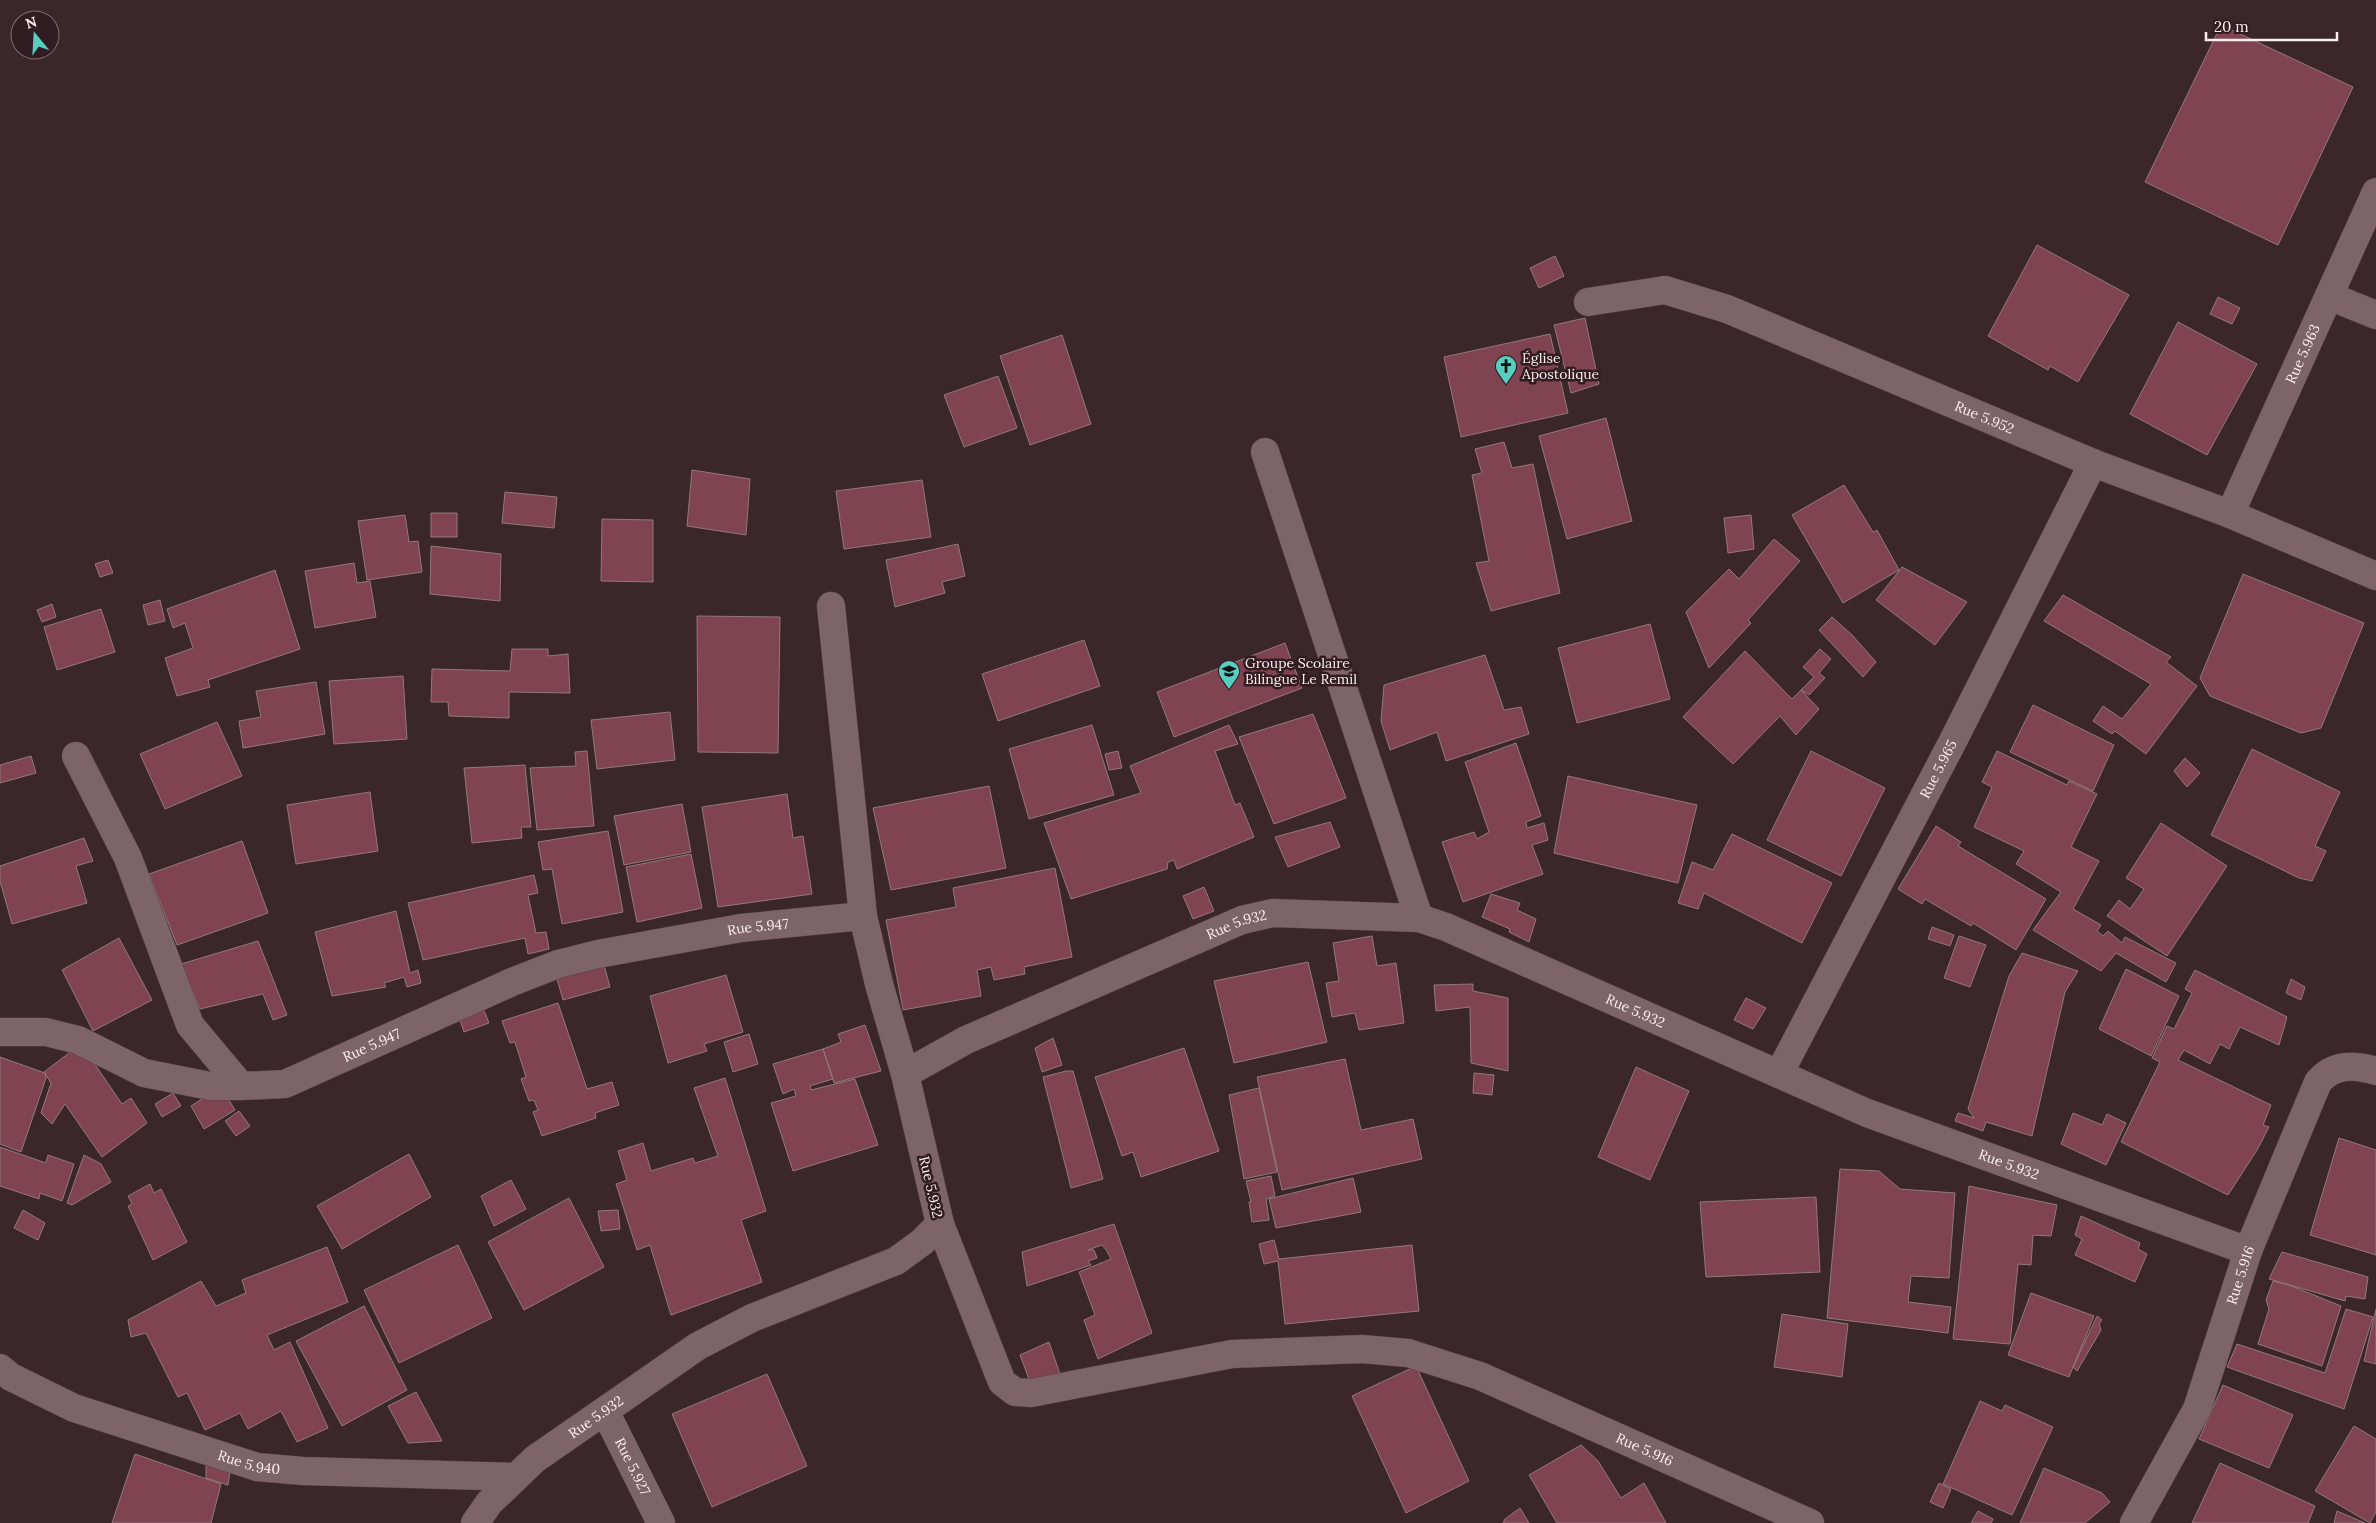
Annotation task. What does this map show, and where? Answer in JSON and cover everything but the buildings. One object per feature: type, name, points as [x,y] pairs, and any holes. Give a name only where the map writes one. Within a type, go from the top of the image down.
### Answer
[{"type":"street","name":"Rue 5.963","points":[[2230,514],[2376,192]]},
{"type":"street","name":"Rue 5.952","points":[[1588,302],[1665,290],[1727,309],[2093,462],[2230,514],[2376,576]]},
{"type":"street","points":[[2329,296],[2376,315]]},
{"type":"street","points":[[1265,452],[1419,918]]},
{"type":"street","name":"Rue 5.965","points":[[1779,1074],[1954,740],[2093,462]]},
{"type":"street","points":[[831,606],[863,916],[879,984],[905,1074]]},
{"type":"street","points":[[76,756],[128,858],[190,1025],[241,1086]]},
{"type":"street","name":"Rue 5.932","points":[[475,1523],[489,1503],[535,1459],[698,1346],[752,1318],[896,1261],[922,1242],[940,1224],[905,1074],[966,1040],[1242,920],[1273,913],[1419,918],[1446,927],[1867,1113],[2248,1251]]},
{"type":"street","name":"Rue 5.947","points":[[0,1032],[46,1032],[78,1040],[144,1073],[210,1086],[285,1084],[512,982],[558,964],[598,954],[741,928],[863,916]]},
{"type":"street","name":"Rue 5.916","points":[[2134,1523],[2197,1409],[2248,1251],[2318,1082],[2326,1073],[2341,1068],[2358,1065],[2376,1071]]},
{"type":"street","name":"Rue 5.916","points":[[940,1224],[1002,1382],[1015,1392],[1031,1394],[1232,1354],[1362,1349],[1408,1353],[1480,1376],[1810,1523]]},
{"type":"street","name":"Rue 5.940","points":[[0,1368],[12,1377],[74,1408],[257,1467],[303,1471],[516,1478]]},
{"type":"street","name":"Rue 5.927","points":[[605,1411],[662,1523]]},
{"type":"place","name":"Église Apostolique","points":[[1506,385]]},
{"type":"place","name":"Groupe Scolaire Bilingue Le Remil","points":[[1229,690]]}]
